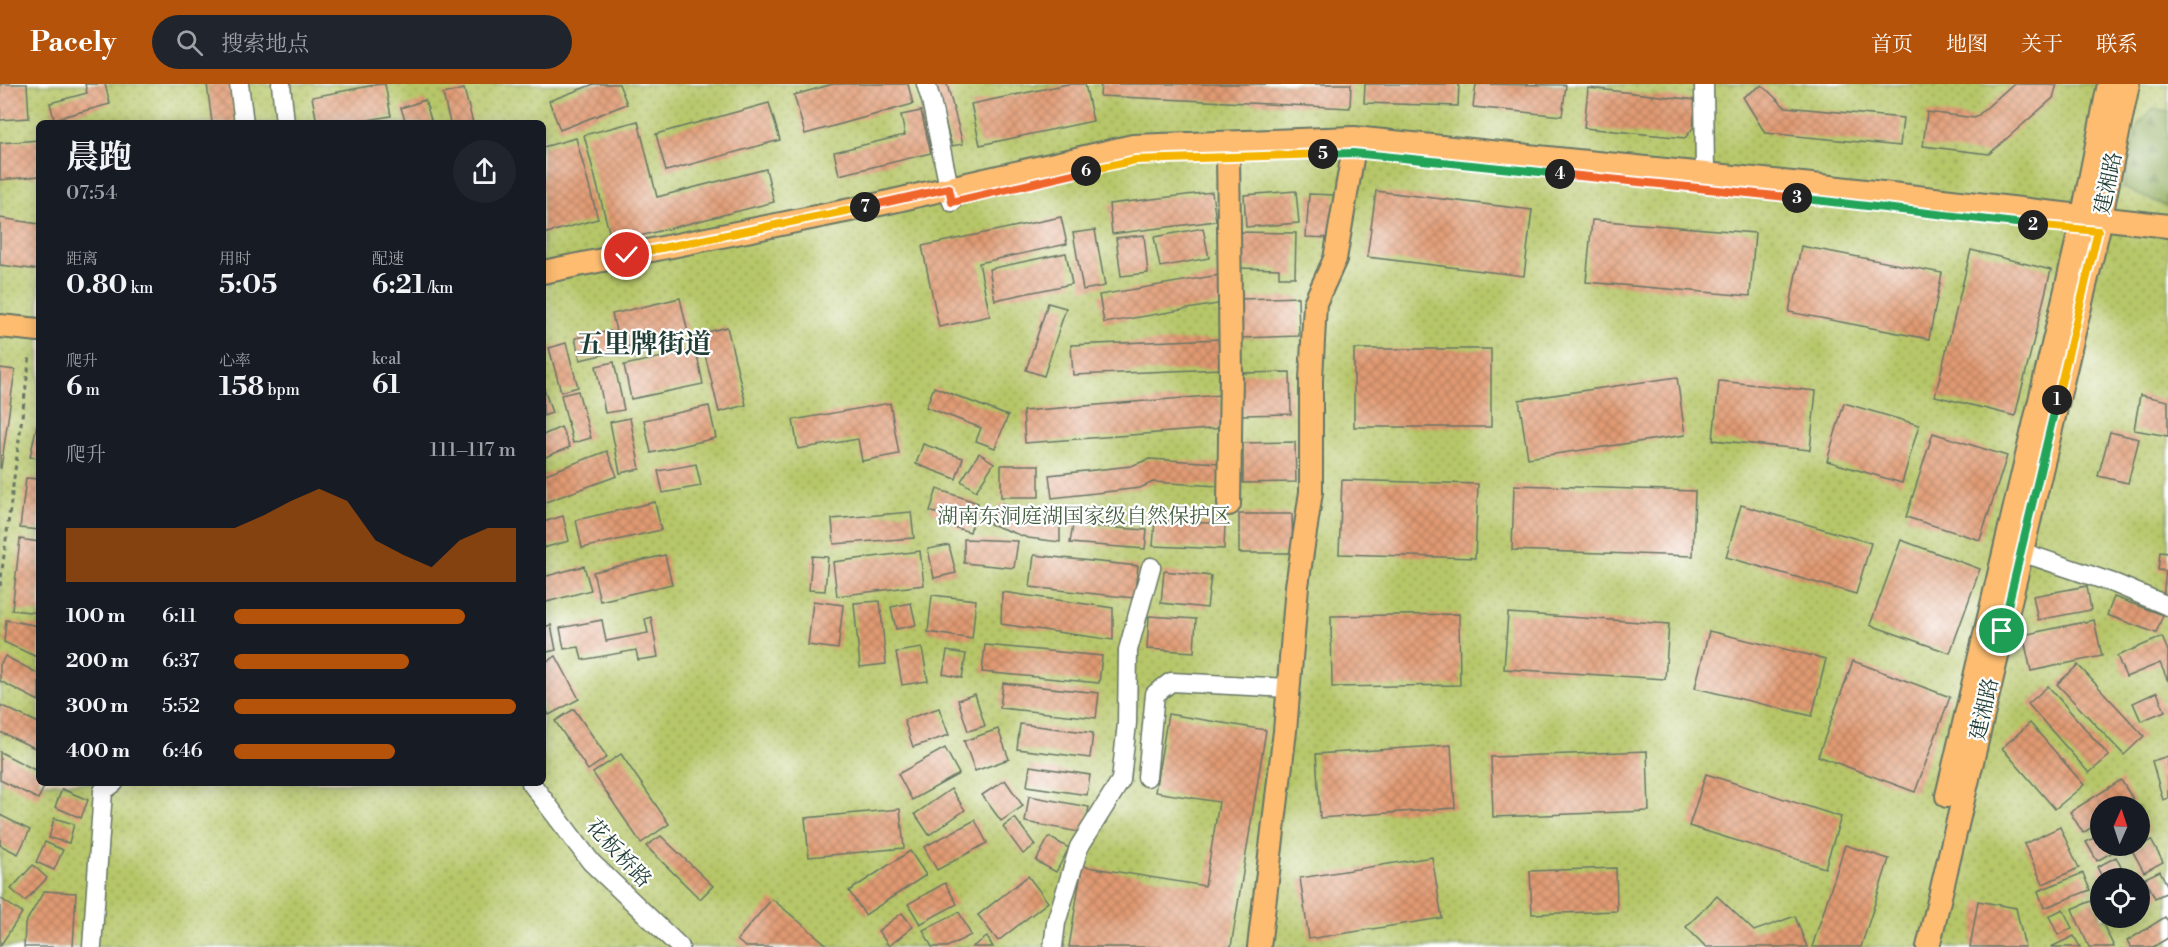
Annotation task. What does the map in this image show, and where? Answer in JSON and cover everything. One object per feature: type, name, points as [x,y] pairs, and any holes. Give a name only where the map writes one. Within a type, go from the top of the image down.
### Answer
[{"type":"main road","name":"建湘路","points":[[1928,947],[2021,552],[2090,223],[2109,84]]},
{"type":"main road","name":"建湘路","points":[[1912,947],[2090,223],[2128,84]]},
{"type":"main road","points":[[546,286],[883,218],[950,195],[1133,146],[1354,138],[1705,174],[2090,223],[2168,240]]},
{"type":"main road","points":[[546,271],[868,206],[950,195],[1135,160],[1353,153],[1820,200],[2090,223],[2168,226]]},
{"type":"main road","points":[[1259,947],[1289,688],[1297,586],[1311,492],[1311,379],[1315,303],[1335,258],[1353,153]]},
{"type":"main road","points":[[1228,157],[1231,372],[1229,504]]},
{"type":"main road","points":[[0,315],[36,318]]},
{"type":"main road","points":[[0,327],[36,330]]},
{"type":"street","points":[[239,84],[244,120]]},
{"type":"street","points":[[280,84],[285,120]]},
{"type":"street","points":[[926,84],[950,195]]},
{"type":"street","points":[[1704,84],[1705,174]]},
{"type":"street","points":[[2021,552],[2116,584],[2168,606]]},
{"type":"street","points":[[1053,947],[1056,923],[1079,847],[1121,780],[1127,723],[1128,650],[1151,567]]},
{"type":"street","points":[[1147,777],[1155,694],[1171,682],[1289,688]]},
{"type":"street","points":[[92,947],[103,791],[110,786]]},
{"type":"street","name":"花板桥路","points":[[533,786],[591,862],[680,947]]},
{"type":"path","points":[[0,586],[30,355]]},
{"type":"green space","name":"湖南东洞庭湖国家级自然保护区","points":[[0,84],[2168,84],[2168,947],[0,947]]},
{"type":"green space","points":[[2153,108],[2168,111],[2168,207],[2123,188],[2137,127]]},
{"type":"building","points":[[0,84],[27,84],[29,118],[0,120]]},
{"type":"building","points":[[85,84],[105,84],[110,104],[54,119],[50,103],[87,93]]},
{"type":"building","points":[[207,84],[230,84],[235,120],[212,120]]},
{"type":"building","points":[[385,84],[391,116],[368,120],[316,120],[312,97]]},
{"type":"building","points":[[594,84],[619,84],[627,104],[560,130],[549,101]]},
{"type":"building","points":[[833,84],[908,84],[913,104],[805,134],[794,95]]},
{"type":"building","points":[[934,84],[947,84],[963,144],[952,146]]},
{"type":"building","points":[[1068,84],[1085,84],[1093,121],[980,145],[971,104]]},
{"type":"building","points":[[1101,84],[1351,84],[1350,108],[1100,96]]},
{"type":"building","points":[[1365,84],[1459,84],[1458,106],[1364,103]]},
{"type":"building","points":[[1476,84],[1566,85],[1562,116],[1473,107]]},
{"type":"building","points":[[2013,84],[2057,84],[2053,98],[1989,154],[1923,146],[1927,112],[1975,118]]},
{"type":"building","points":[[1762,85],[1785,107],[1903,118],[1900,146],[1765,133],[1743,97]]},
{"type":"building","points":[[1588,88],[1696,100],[1693,128],[1685,138],[1584,128]]},
{"type":"building","points":[[464,89],[472,120],[449,120],[443,94]]},
{"type":"building","points":[[425,100],[431,120],[405,120],[401,108]]},
{"type":"building","points":[[769,103],[780,140],[666,171],[656,134]]},
{"type":"building","points":[[921,111],[931,153],[839,175],[834,152],[905,135],[901,115]]},
{"type":"building","points":[[638,121],[657,197],[766,169],[774,202],[612,243],[584,135]]},
{"type":"building","points":[[576,138],[598,219],[546,233],[546,146]]},
{"type":"building","points":[[36,140],[36,176],[0,180],[0,143]]},
{"type":"building","points":[[1296,191],[1299,223],[1246,227],[1244,195]]},
{"type":"building","points":[[1376,191],[1532,210],[1524,276],[1367,257]]},
{"type":"building","points":[[1212,192],[1216,221],[1112,234],[1109,204]]},
{"type":"building","points":[[1309,194],[1335,195],[1332,238],[1306,237]]},
{"type":"building","points":[[1061,217],[1067,244],[979,263],[990,316],[939,327],[922,246]]},
{"type":"building","points":[[0,218],[36,224],[36,270],[0,265]]},
{"type":"building","points":[[1592,220],[1755,233],[1750,296],[1586,282]]},
{"type":"building","points":[[1203,228],[1209,258],[1160,267],[1154,237]]},
{"type":"building","points":[[1095,230],[1105,286],[1083,290],[1073,233]]},
{"type":"building","points":[[1237,232],[1296,233],[1295,277],[1279,277],[1279,269],[1237,268]]},
{"type":"building","points":[[1144,235],[1148,273],[1121,276],[1116,238]]},
{"type":"building","points":[[1801,246],[1942,273],[1929,339],[1789,312]]},
{"type":"building","points":[[1971,250],[2051,270],[2015,416],[1935,396]]},
{"type":"building","points":[[1066,253],[1072,284],[995,300],[989,269]]},
{"type":"building","points":[[1219,275],[1224,303],[1104,323],[1099,295]]},
{"type":"building","points":[[1298,297],[1299,336],[1242,338],[1241,299]]},
{"type":"building","points":[[680,298],[688,333],[620,348],[612,314]]},
{"type":"building","points":[[1048,303],[1066,308],[1044,376],[1026,370]]},
{"type":"building","points":[[727,327],[746,405],[719,412],[700,334]]},
{"type":"building","points":[[610,331],[615,352],[580,360],[575,338]]},
{"type":"building","points":[[1221,339],[1222,369],[1073,375],[1071,345]]},
{"type":"building","points":[[566,343],[578,387],[561,392],[549,348]]},
{"type":"building","points":[[1354,349],[1491,349],[1491,427],[1354,427]]},
{"type":"building","points":[[696,350],[703,384],[631,399],[624,365]]},
{"type":"building","points":[[614,362],[624,410],[605,413],[596,366]]},
{"type":"building","points":[[0,368],[15,370],[1,468],[0,468]]},
{"type":"building","points":[[1290,372],[1291,414],[1242,415],[1241,373]]},
{"type":"building","points":[[1677,377],[1685,435],[1528,458],[1519,400]]},
{"type":"building","points":[[1719,381],[1816,391],[1810,450],[1713,440]]},
{"type":"building","points":[[934,387],[1008,416],[995,448],[976,441],[981,428],[926,407]]},
{"type":"building","points":[[578,391],[591,438],[573,443],[561,395]]},
{"type":"building","points":[[546,394],[552,413],[546,415]]},
{"type":"building","points":[[1220,395],[1223,428],[1025,443],[1023,411]]},
{"type":"building","points":[[2140,395],[2168,401],[2168,436],[2134,430]]},
{"type":"building","points":[[890,403],[899,454],[862,461],[858,439],[798,449],[793,420]]},
{"type":"building","points":[[1844,403],[1919,425],[1902,483],[1827,461]]},
{"type":"building","points":[[709,406],[716,438],[651,453],[644,420]]},
{"type":"building","points":[[630,418],[640,469],[620,473],[610,422]]},
{"type":"building","points":[[561,427],[570,447],[546,457],[546,434]]},
{"type":"building","points":[[36,429],[36,458],[30,457]]},
{"type":"building","points":[[2110,432],[2139,439],[2128,483],[2098,476]]},
{"type":"building","points":[[1933,433],[2007,456],[1980,540],[1906,517]]},
{"type":"building","points":[[1295,442],[1296,482],[1243,483],[1243,443]]},
{"type":"building","points":[[923,444],[963,458],[956,479],[916,464]]},
{"type":"building","points":[[607,451],[617,476],[546,502],[546,474]]},
{"type":"building","points":[[979,453],[994,463],[976,491],[961,481]]},
{"type":"building","points":[[1149,459],[1220,463],[1218,486],[1153,482],[1140,488],[1052,498],[1049,475],[1131,466]]},
{"type":"building","points":[[696,464],[701,486],[663,493],[658,471]]},
{"type":"building","points":[[1001,465],[1039,465],[1039,497],[1001,497]]},
{"type":"building","points":[[26,478],[36,479],[36,530],[20,528]]},
{"type":"building","points":[[1342,480],[1478,484],[1475,558],[1339,554]]},
{"type":"building","points":[[1514,485],[1695,491],[1693,556],[1512,550]]},
{"type":"building","points":[[937,489],[978,503],[970,532],[953,527],[955,520],[930,511]]},
{"type":"building","points":[[655,502],[661,530],[582,548],[576,520]]},
{"type":"building","points":[[1001,503],[1031,514],[1060,518],[1060,542],[1028,538],[990,524]]},
{"type":"building","points":[[1741,505],[1871,543],[1856,594],[1726,557]]},
{"type":"building","points":[[911,512],[914,538],[834,544],[832,519]]},
{"type":"building","points":[[1239,514],[1292,514],[1293,553],[1239,553]]},
{"type":"building","points":[[563,516],[569,541],[546,547],[546,521]]},
{"type":"building","points":[[1155,520],[1225,524],[1224,549],[1153,546]]},
{"type":"building","points":[[1073,525],[1147,530],[1145,549],[1070,543]]},
{"type":"building","points":[[20,539],[36,542],[36,613],[12,610]]},
{"type":"building","points":[[964,539],[1018,541],[1014,568],[964,563]]},
{"type":"building","points":[[1901,540],[1980,569],[1950,653],[1870,625]]},
{"type":"building","points":[[949,545],[956,573],[934,578],[928,549]]},
{"type":"building","points":[[920,551],[924,585],[837,596],[833,562]]},
{"type":"building","points":[[2160,552],[2168,553],[2168,599],[2163,598],[2166,571],[2158,570]]},
{"type":"building","points":[[665,555],[672,584],[600,601],[593,572]]},
{"type":"building","points":[[1034,555],[1138,566],[1134,598],[1030,587]]},
{"type":"building","points":[[812,556],[828,557],[825,591],[809,590]]},
{"type":"building","points":[[584,566],[591,590],[546,602],[546,576]]},
{"type":"building","points":[[1164,571],[1211,576],[1207,608],[1161,603]]},
{"type":"building","points":[[2087,586],[2091,610],[2038,620],[2033,596]]},
{"type":"building","points":[[1002,592],[1113,608],[1113,640],[1001,624]]},
{"type":"building","points":[[932,595],[976,600],[972,639],[928,632]]},
{"type":"building","points":[[2114,597],[2163,615],[2156,633],[2107,615]]},
{"type":"building","points":[[813,601],[843,605],[838,649],[808,645]]},
{"type":"building","points":[[880,601],[886,664],[860,667],[854,603]]},
{"type":"building","points":[[911,603],[916,625],[896,629],[891,607]]},
{"type":"building","points":[[1508,613],[1669,624],[1665,679],[1504,669]]},
{"type":"building","points":[[1459,614],[1460,685],[1332,687],[1331,616]]},
{"type":"building","points":[[1149,616],[1196,619],[1194,652],[1147,649]]},
{"type":"building","points":[[651,617],[658,657],[638,660],[636,650],[582,660],[579,647],[564,649],[560,628],[602,620],[606,641],[648,633],[645,619]]},
{"type":"building","points":[[6,620],[36,625],[36,657],[4,642]]},
{"type":"building","points":[[2094,620],[2102,656],[2031,671],[2023,635]]},
{"type":"building","points":[[551,625],[556,650],[546,652],[546,626]]},
{"type":"building","points":[[1709,631],[1826,659],[1812,716],[1695,688]]},
{"type":"building","points":[[2162,637],[2168,651],[2168,681],[2160,663],[2126,677],[2117,656]]},
{"type":"building","points":[[985,645],[1102,656],[1099,683],[982,672]]},
{"type":"building","points":[[922,648],[928,681],[902,685],[896,652]]},
{"type":"building","points":[[947,651],[966,654],[962,678],[943,674]]},
{"type":"building","points":[[5,656],[36,672],[36,699],[0,681],[0,665]]},
{"type":"building","points":[[556,656],[579,699],[549,715],[546,709],[546,661]]},
{"type":"building","points":[[1853,661],[1950,697],[1915,792],[1818,756]]},
{"type":"building","points":[[2078,665],[2144,736],[2124,755],[2057,684]]},
{"type":"building","points":[[1003,683],[1099,693],[1096,718],[1000,708]]},
{"type":"building","points":[[2048,686],[2109,756],[2089,773],[2028,704]]},
{"type":"building","points":[[2157,692],[2165,711],[2141,721],[2133,703]]},
{"type":"building","points":[[975,694],[985,726],[968,731],[958,700]]},
{"type":"building","points":[[0,705],[36,722],[36,749],[0,732]]},
{"type":"building","points":[[939,708],[949,735],[913,747],[904,720]]},
{"type":"building","points":[[574,709],[607,757],[588,770],[555,721]]},
{"type":"building","points":[[1168,714],[1266,730],[1231,947],[1069,947],[1082,866],[1205,886],[1219,802],[1155,792]]},
{"type":"building","points":[[2030,723],[2084,785],[2055,809],[2002,748]]},
{"type":"building","points":[[1020,724],[1093,733],[1090,758],[1017,749]]},
{"type":"building","points":[[998,729],[1009,759],[975,771],[964,741]]},
{"type":"building","points":[[1451,745],[1455,808],[1320,818],[1316,754]]},
{"type":"building","points":[[945,748],[959,774],[912,800],[898,774]]},
{"type":"building","points":[[1647,751],[1649,811],[1493,817],[1491,757]]},
{"type":"building","points":[[0,752],[36,770],[36,786],[44,786],[38,799],[0,780]]},
{"type":"building","points":[[621,754],[669,824],[641,843],[593,773]]},
{"type":"building","points":[[2168,756],[2168,798],[2163,800],[2152,761]]},
{"type":"building","points":[[1030,766],[1090,775],[1087,795],[1027,786]]},
{"type":"building","points":[[1706,774],[1841,817],[1825,868],[1689,826]]},
{"type":"building","points":[[1005,780],[1023,806],[1001,821],[982,795]]},
{"type":"building","points":[[2121,780],[2131,796],[2096,796]]},
{"type":"building","points":[[62,789],[88,800],[81,818],[55,807]]},
{"type":"building","points":[[951,789],[965,810],[929,835],[915,814]]},
{"type":"building","points":[[1029,796],[1089,807],[1084,833],[1025,822]]},
{"type":"building","points":[[2090,799],[2090,828],[2083,833],[2070,812]]},
{"type":"building","points":[[900,809],[904,848],[809,857],[805,818]]},
{"type":"building","points":[[0,815],[30,830],[18,854],[0,845]]},
{"type":"building","points":[[54,818],[74,824],[69,843],[49,838]]},
{"type":"building","points":[[1015,818],[1035,845],[1023,854],[1003,827]]},
{"type":"building","points":[[975,820],[987,843],[937,870],[924,847]]},
{"type":"building","points":[[2060,827],[2079,868],[2043,884],[2024,844]]},
{"type":"building","points":[[661,836],[713,886],[700,899],[646,846]]},
{"type":"building","points":[[1049,837],[1069,848],[1056,872],[1036,861]]},
{"type":"building","points":[[2150,841],[2163,862],[2150,869],[2142,868],[2135,856],[2150,856]]},
{"type":"building","points":[[45,842],[63,850],[54,870],[36,862]]},
{"type":"building","points":[[1845,845],[1889,859],[1861,947],[1812,947]]},
{"type":"building","points":[[910,851],[926,875],[865,915],[849,891]]},
{"type":"building","points":[[2094,856],[2106,856],[2097,861]]},
{"type":"building","points":[[1432,857],[1442,918],[1309,939],[1300,878]]},
{"type":"building","points":[[2116,857],[2122,868],[2098,868]]},
{"type":"building","points":[[33,865],[47,878],[25,901],[11,889]]},
{"type":"building","points":[[1616,868],[1617,911],[1532,914],[1530,871]]},
{"type":"building","points":[[2160,871],[2168,892],[2155,898],[2150,888],[2150,876]]},
{"type":"building","points":[[2083,873],[2090,890],[2044,908],[2038,891]]},
{"type":"building","points":[[1028,876],[1048,902],[998,941],[978,915]]},
{"type":"building","points":[[945,883],[957,904],[920,924],[908,904]]},
{"type":"building","points":[[44,891],[76,893],[73,947],[24,947],[25,924]]},
{"type":"building","points":[[1717,896],[1754,931],[1795,916],[1807,947],[1706,947],[1686,927]]},
{"type":"building","points":[[0,898],[22,913],[0,946]]},
{"type":"building","points":[[772,899],[826,944],[823,947],[745,947],[737,940]]},
{"type":"building","points":[[1978,901],[2016,908],[2025,947],[1970,947]]},
{"type":"building","points":[[2090,902],[2090,928],[2105,928],[2114,947],[2089,947],[2072,909]]},
{"type":"building","points":[[2063,909],[2072,928],[2058,935],[2049,916]]},
{"type":"building","points":[[959,912],[971,935],[947,947],[932,947],[923,930]]},
{"type":"building","points":[[902,913],[913,927],[889,946],[878,931]]},
{"type":"building","points":[[2165,917],[2168,921],[2168,938],[2153,947],[2131,947],[2127,941]]},
{"type":"building","points":[[2074,936],[2080,947],[2051,947]]},
{"type":"building","points":[[987,937],[993,947],[972,947]]},
{"type":"district","name":"五里牌街道","points":[[644,344]]},
{"type":"route","points":[[627,255],[949,188],[952,202],[1135,160],[1353,153],[1820,200],[2098,231],[2002,631]]}]
